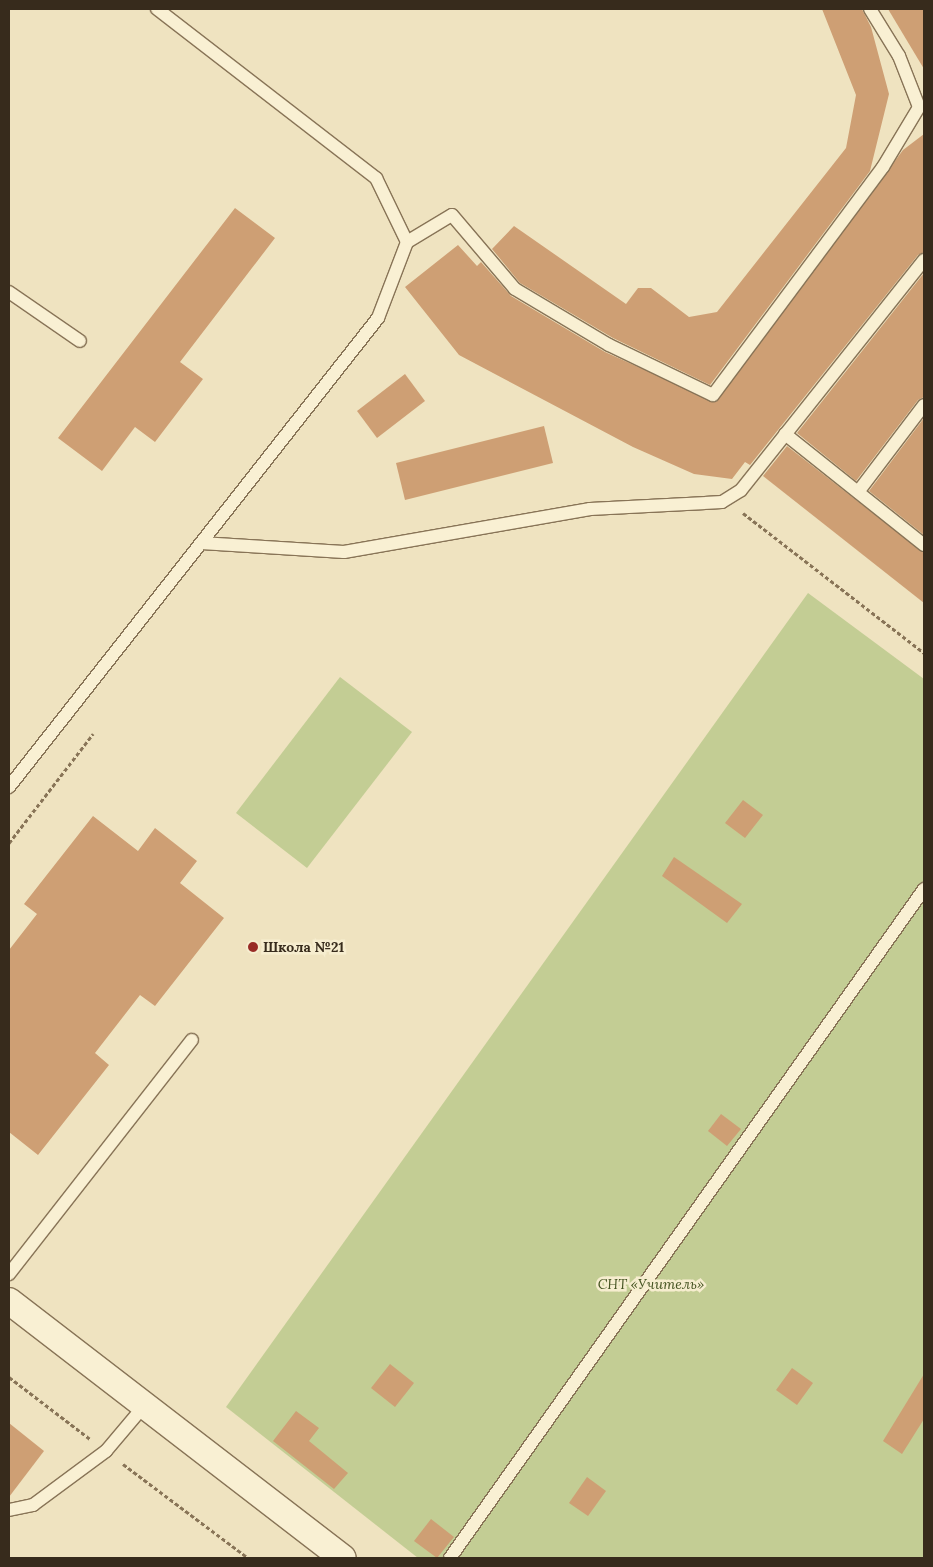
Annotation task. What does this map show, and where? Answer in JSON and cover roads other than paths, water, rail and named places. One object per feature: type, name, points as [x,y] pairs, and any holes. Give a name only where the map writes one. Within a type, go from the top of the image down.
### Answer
[{"type":"street","points":[[9,1301],[343,1558]]},
{"type":"lane","points":[[158,9],[376,178],[407,242]]},
{"type":"lane","points":[[9,787],[378,318],[407,242],[452,215],[515,289],[609,345],[713,395],[883,167],[922,107],[899,56],[870,9]]},
{"type":"lane","points":[[201,543],[344,552],[590,509],[722,502],[741,490],[924,260]]},
{"type":"lane","points":[[9,292],[80,341]]},
{"type":"lane","points":[[858,492],[924,405]]},
{"type":"lane","points":[[785,434],[924,544]]},
{"type":"lane","points":[[450,1558],[924,889]]},
{"type":"lane","points":[[9,1274],[192,1040]]},
{"type":"lane","points":[[9,1510],[33,1505],[106,1451],[144,1406]]},
{"type":"place","name":"Школа №21","points":[[253,947]]},
{"type":"park label","name":"СНТ «Учитель»","points":[[651,1284]]}]
